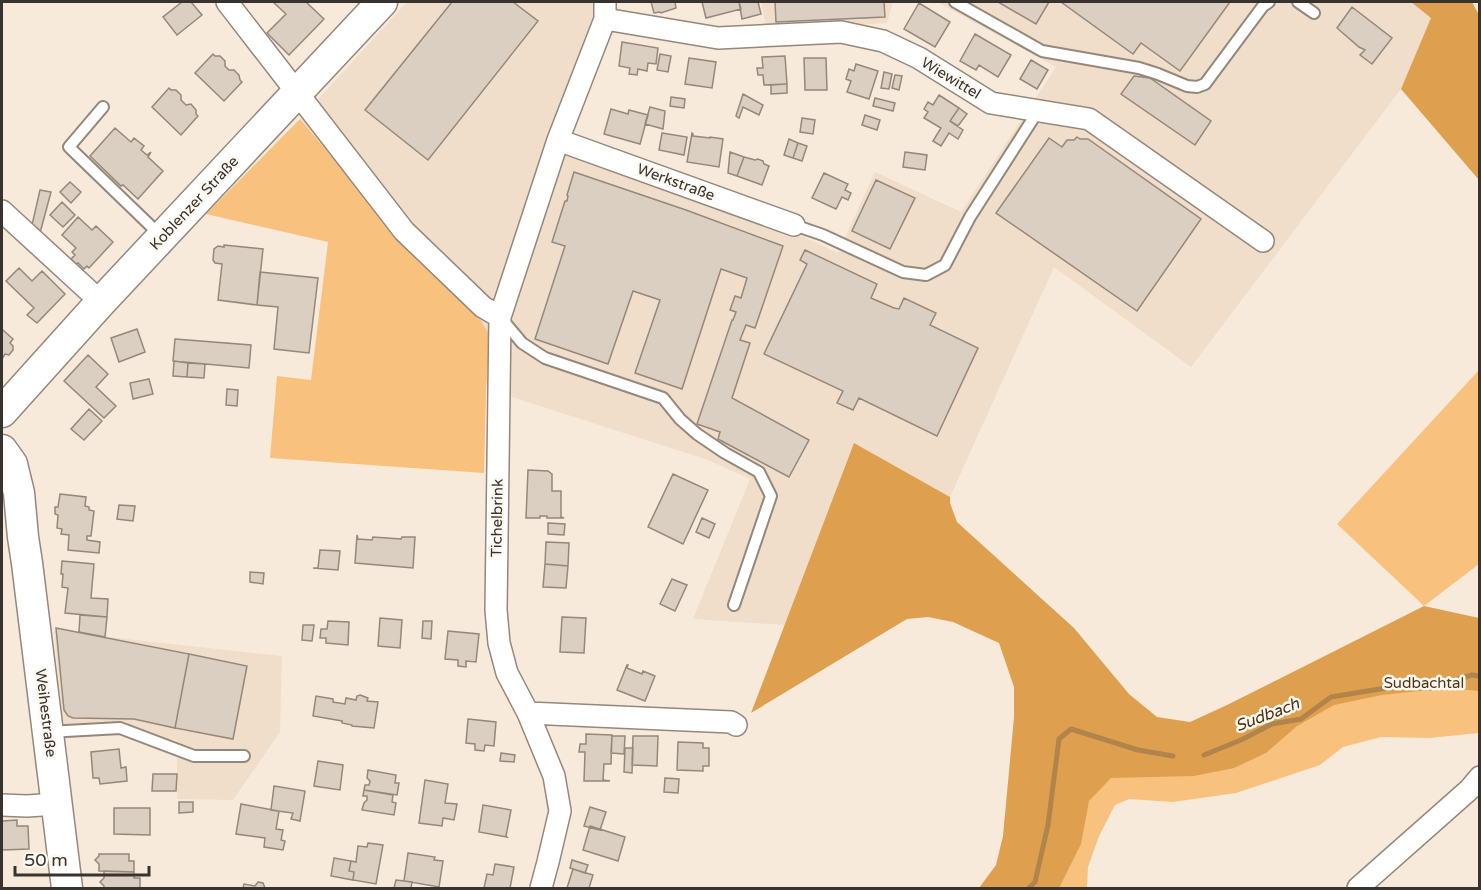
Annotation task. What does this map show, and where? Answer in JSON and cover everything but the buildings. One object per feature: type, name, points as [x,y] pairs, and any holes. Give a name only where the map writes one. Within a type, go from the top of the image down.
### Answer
[{"type":"main road","name":"Koblenzer Straße","points":[[3,406],[382,2]]},
{"type":"main road","name":"Weihestraße","points":[[2,450],[12,464],[19,493],[67,888]]},
{"type":"main road","name":"Weihestraße","points":[[2,503],[23,537]]},
{"type":"street","points":[[227,2],[404,231],[483,308],[500,317]]},
{"type":"street","name":"Wiewittel","points":[[605,10],[718,38],[841,32],[884,41],[919,58],[991,103],[1089,119],[1263,241]]},
{"type":"street","name":"Tichelbrink","points":[[541,888],[560,811],[554,776],[528,713],[507,673],[499,643],[496,609],[500,317],[558,140],[605,10]]},
{"type":"street","name":"Werkstraße","points":[[558,140],[794,225]]},
{"type":"street","points":[[2,211],[101,302]]},
{"type":"street","points":[[528,713],[731,722],[736,725]]},
{"type":"street","points":[[1358,888],[1470,789],[1479,777]]},
{"type":"street","points":[[2,805],[57,804]]},
{"type":"lane","points":[[955,2],[1042,51],[1139,68],[1187,86],[1197,87],[1205,84],[1263,6],[1269,2]]},
{"type":"lane","points":[[1298,2],[1314,13]]},
{"type":"lane","points":[[103,107],[69,147],[162,238]]},
{"type":"lane","points":[[794,225],[824,235],[903,272],[926,275],[945,266],[969,217],[1038,111]]},
{"type":"lane","points":[[500,317],[522,343],[545,358],[663,398],[680,419],[697,434],[759,472],[771,496],[734,605]]},
{"type":"lane","points":[[48,732],[120,728],[194,756],[244,756]]},
{"type":"shaded area","points":[[407,2],[594,2],[594,19],[547,144],[789,230],[838,253],[875,172],[961,212],[1056,67],[937,2],[1411,2],[1432,17],[1401,89],[1191,367],[1054,267],[950,497],[854,443],[785,625],[693,619],[750,479],[708,460],[487,389],[490,336],[397,234],[300,119]]},
{"type":"shaded area","points":[[761,2],[893,2],[887,23],[767,31]]},
{"type":"shaded area","points":[[54,631],[282,656],[280,732],[233,800],[177,799],[177,740],[63,729]]},
{"type":"green space","points":[[1411,2],[1472,2],[1479,15],[1479,180],[1401,89],[1431,18]]},
{"type":"green space","points":[[300,119],[397,234],[477,314],[490,336],[484,473],[270,458],[277,376],[311,380],[328,242],[206,214]]},
{"type":"green space","points":[[1479,370],[1479,564],[1424,606],[1337,524]]},
{"type":"green space","points":[[854,443],[950,497],[957,522],[1074,628],[1129,694],[1157,717],[1190,722],[1424,606],[1479,618],[1479,691],[1446,688],[1382,695],[1334,705],[1297,726],[1266,753],[1234,768],[1194,776],[1111,778],[1089,801],[1081,844],[1059,888],[979,888],[996,865],[1003,836],[1014,717],[1014,687],[999,643],[953,622],[928,617],[907,619],[751,713]]},
{"type":"green space","name":"Sudbachtal","points":[[1479,631],[1479,733],[1430,738],[1381,737],[1343,747],[1320,765],[1236,793],[1173,802],[1129,799],[1115,805],[1099,836],[1088,867],[1087,888],[991,888],[1135,742]]},
{"type":"waterway","name":"Sudbach","points":[[1204,755],[1272,724],[1301,719],[1331,697],[1392,687],[1430,688],[1472,675],[1480,676]]},
{"type":"waterway","name":"Sudbach","points":[[1029,888],[1035,882],[1048,825],[1059,739],[1071,729],[1138,750],[1173,756]]}]
